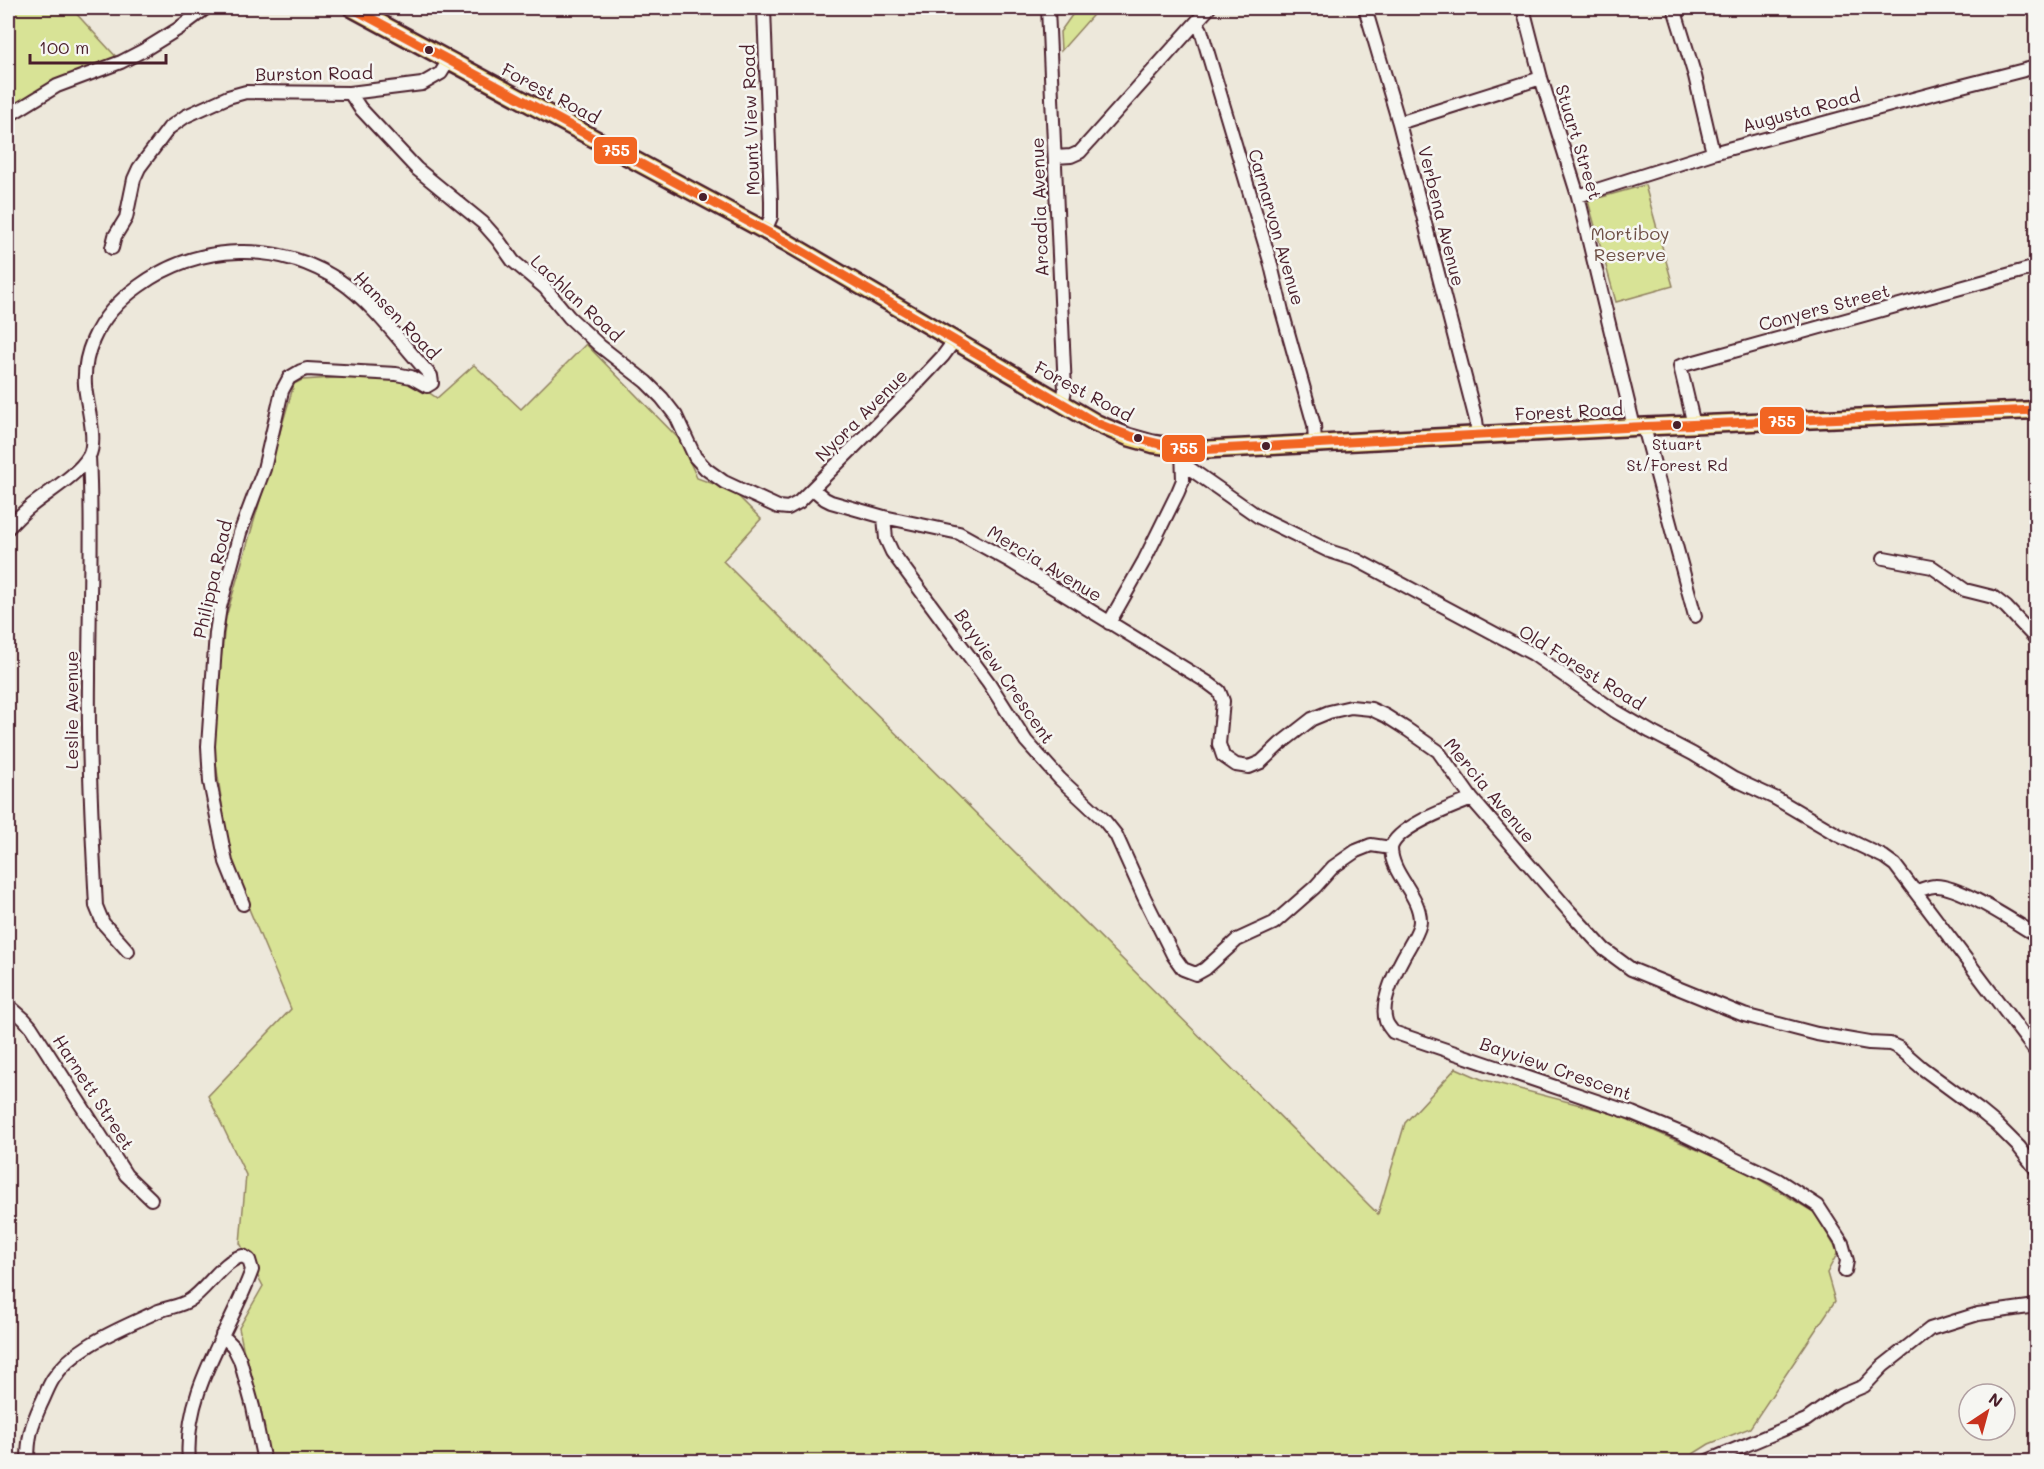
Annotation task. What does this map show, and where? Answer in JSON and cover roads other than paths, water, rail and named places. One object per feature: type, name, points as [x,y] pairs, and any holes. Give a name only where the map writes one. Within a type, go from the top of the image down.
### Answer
[{"type":"main road","name":"Forest Road","points":[[352,8],[765,231],[1062,404],[1128,437],[1190,449],[2037,410]]},
{"type":"street","points":[[8,116],[57,86],[121,62],[144,50],[206,8]]},
{"type":"street","name":"Mount View Road","points":[[764,8],[771,201],[771,217],[765,231]]},
{"type":"street","name":"Arcadia Avenue","points":[[1048,8],[1065,390],[1062,404]]},
{"type":"street","points":[[1055,157],[1071,156],[1080,152],[1209,8]]},
{"type":"street","name":"Verbena Avenue","points":[[1365,8],[1399,123],[1478,435]]},
{"type":"street","name":"Stuart Street","points":[[1523,8],[1541,78],[1578,196],[1639,427],[1695,616]]},
{"type":"street","points":[[1674,8],[1695,76],[1713,153]]},
{"type":"street","name":"Carnarvon Avenue","points":[[1197,23],[1270,261],[1314,425],[1315,443]]},
{"type":"street","name":"Burston Road","points":[[112,248],[115,236],[126,218],[134,178],[139,168],[169,128],[180,120],[219,100],[246,92],[350,93],[422,84],[441,73],[449,60]]},
{"type":"street","name":"Augusta Road","points":[[1578,196],[1713,153],[1950,88],[2037,67]]},
{"type":"street","points":[[1399,123],[1541,78]]},
{"type":"street","name":"Lachlan Road","points":[[350,93],[360,108],[417,169],[488,228],[513,261],[545,288],[585,333],[657,392],[671,409],[696,457],[706,469],[724,482],[778,507],[788,508]]},
{"type":"street","name":"Hansen Road","points":[[89,456],[93,440],[85,381],[86,365],[92,341],[102,322],[122,299],[146,281],[177,264],[201,256],[240,252],[278,255],[306,263],[326,273],[343,283],[363,300],[431,376],[432,383]]},
{"type":"street","name":"Conyers Street","points":[[1694,425],[1680,366],[2037,267]]},
{"type":"street","name":"Nyora Avenue","points":[[788,508],[797,504],[813,489],[911,390],[954,341]]},
{"type":"street","name":"Philippa Road","points":[[243,904],[226,862],[210,782],[208,746],[215,644],[218,619],[237,542],[264,469],[282,391],[289,378],[307,369],[389,373],[411,377],[427,386],[432,383]]},
{"type":"street","points":[[1109,623],[1144,561],[1189,468],[1190,449]]},
{"type":"street","points":[[1183,480],[1190,449]]},
{"type":"street","points":[[8,528],[89,456]]},
{"type":"street","name":"Leslie Avenue","points":[[89,456],[91,495],[89,789],[96,906],[103,923],[128,951]]},
{"type":"street","name":"Old Forest Road","points":[[1189,468],[1258,517],[1329,551],[1357,560],[1533,654],[1615,711],[1651,732],[1694,754],[1734,779],[1775,798],[1838,835],[1884,857],[1895,865],[1916,891],[2037,1052]]},
{"type":"street","name":"Mercia Avenue","points":[[813,489],[831,502],[884,517],[959,533],[1008,560],[1219,691],[1223,701],[1219,744],[1223,756],[1236,765],[1249,767],[1261,762],[1312,719],[1329,712],[1351,707],[1371,710],[1394,720],[1438,751],[1472,798],[1604,949],[1631,969],[1744,1015],[1816,1034],[1869,1043],[1890,1044],[1899,1048],[1996,1124],[2037,1169]]},
{"type":"street","name":"Bayview Crescent","points":[[884,517],[886,539],[892,552],[989,683],[1026,741],[1116,835],[1144,897],[1173,955],[1183,969],[1196,974],[1205,969],[1236,940],[1274,923],[1316,886],[1333,867],[1356,851],[1371,846],[1391,848],[1394,861],[1417,905],[1420,922],[1388,990],[1384,1010],[1386,1022],[1393,1032],[1632,1113],[1683,1134],[1778,1180],[1818,1206],[1842,1243],[1846,1261],[1845,1271]]},
{"type":"street","points":[[1884,558],[1932,567],[1965,590],[1993,597],[2037,639]]},
{"type":"street","points":[[1391,848],[1392,842],[1417,824],[1472,798]]},
{"type":"street","points":[[1916,891],[1935,886],[1955,891],[2037,935]]},
{"type":"street","name":"Harnett Street","points":[[8,1005],[31,1027],[126,1175],[152,1199]]},
{"type":"street","points":[[28,1461],[29,1432],[50,1384],[60,1371],[93,1343],[163,1309],[176,1307],[188,1301],[229,1262],[243,1256],[249,1260],[252,1270],[203,1377],[190,1422],[189,1461]]},
{"type":"street","points":[[1705,1461],[1806,1420],[1838,1397],[1864,1386],[1883,1366],[1930,1329],[1978,1314],[2037,1306]]},
{"type":"street","points":[[222,1335],[236,1351],[240,1360],[264,1461]]},
{"type":"place","name":"Stuart St/Forest Rd","points":[[1677,425]]},
{"type":"park label","name":"Mortiboy Reserve","points":[[1630,243]]}]
